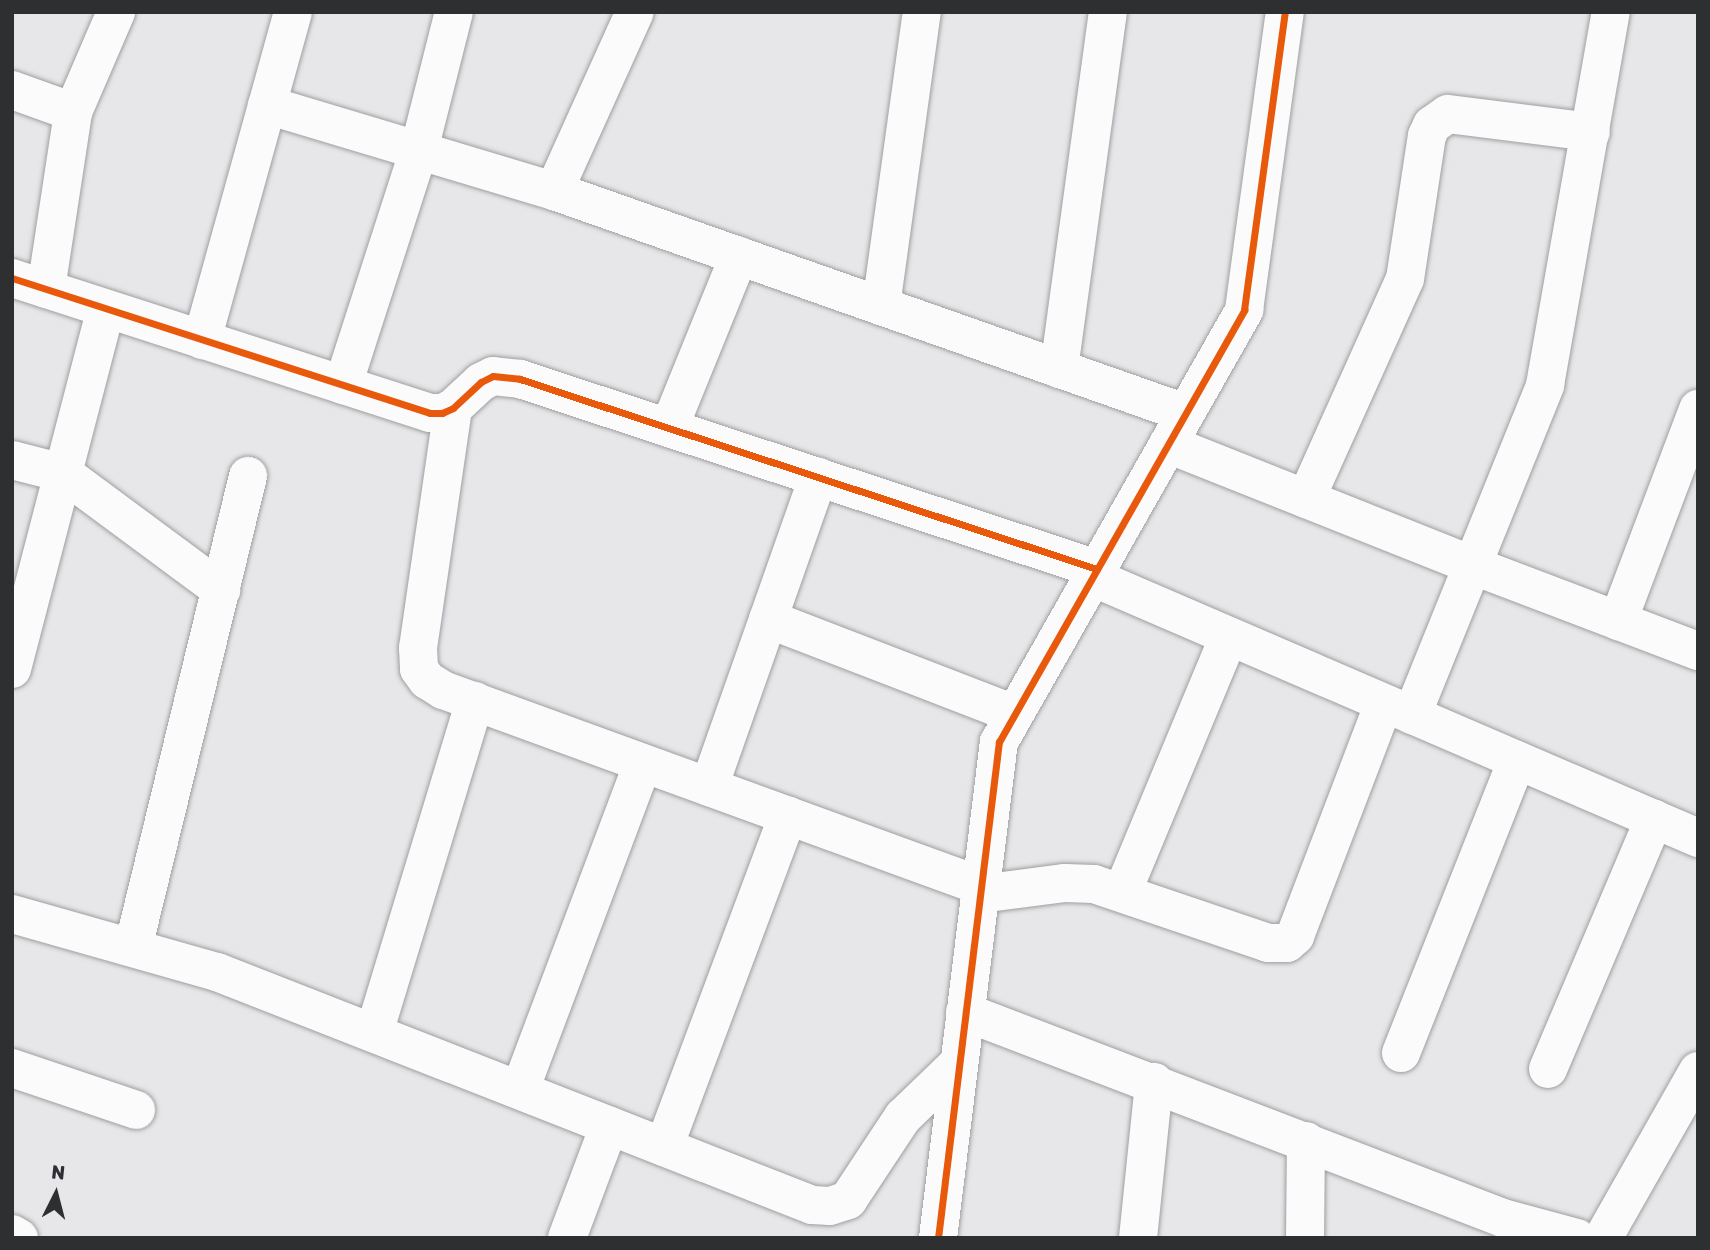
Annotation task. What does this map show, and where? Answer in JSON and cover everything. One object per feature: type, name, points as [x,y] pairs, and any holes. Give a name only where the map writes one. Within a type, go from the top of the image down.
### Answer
[{"type":"street","points":[[116,12],[73,112],[29,283],[430,413],[442,413],[453,408],[481,382],[506,375],[818,477],[1095,573],[1229,636],[1698,838]]},
{"type":"street","points":[[202,341],[293,12]]},
{"type":"street","points":[[343,386],[419,150],[454,12]]},
{"type":"street","points":[[554,191],[635,12]]},
{"type":"street","points":[[881,306],[922,12]]},
{"type":"street","points":[[1059,369],[1108,12]]},
{"type":"street","points":[[938,1238],[999,742],[1244,310],[1285,12]]},
{"type":"street","points":[[453,408],[418,648],[419,669],[428,680],[443,690],[788,815],[980,890],[1077,882],[1122,893],[1268,943],[1287,943],[1294,936],[1398,709],[1474,566],[1545,385],[1611,12]]},
{"type":"street","points":[[12,90],[73,112]]},
{"type":"street","points":[[267,105],[554,191],[1059,369],[1177,428],[1306,499],[1698,651]]},
{"type":"street","points":[[1306,499],[1405,279],[1427,136],[1432,125],[1448,114],[1591,132]]},
{"type":"street","points":[[669,428],[739,256]]},
{"type":"street","points":[[12,669],[106,309]]},
{"type":"street","points":[[1618,621],[1698,409]]},
{"type":"street","points":[[12,460],[63,473],[221,590]]},
{"type":"street","points":[[133,948],[248,476]]},
{"type":"street","points":[[709,787],[818,477]]},
{"type":"street","points":[[768,619],[1014,714]]},
{"type":"street","points":[[1122,893],[1229,636]]},
{"type":"street","points":[[374,1033],[475,701]]},
{"type":"street","points":[[1401,1053],[1517,760]]},
{"type":"street","points":[[520,1090],[643,763]]},
{"type":"street","points":[[664,1147],[788,815]]},
{"type":"street","points":[[1548,1069],[1654,819]]},
{"type":"street","points":[[12,914],[217,972],[812,1205],[830,1206],[848,1199],[903,1117],[959,1063]]},
{"type":"street","points":[[965,1012],[1154,1082],[1503,1218],[1566,1236]]},
{"type":"street","points":[[12,1068],[136,1110]]},
{"type":"street","points":[[1138,1238],[1154,1082]]},
{"type":"street","points":[[1603,1238],[1693,1089]]},
{"type":"street","points":[[567,1238],[609,1126]]},
{"type":"street","points":[[1305,1238],[1306,1141]]},
{"type":"street","points":[[12,1234],[19,1238]]},
{"type":"cycle path","points":[[938,1238],[999,742],[1244,310],[1285,12]]},
{"type":"cycle path","points":[[12,278],[430,413],[442,413],[453,408],[481,382],[493,376],[520,379],[1097,569]]}]
